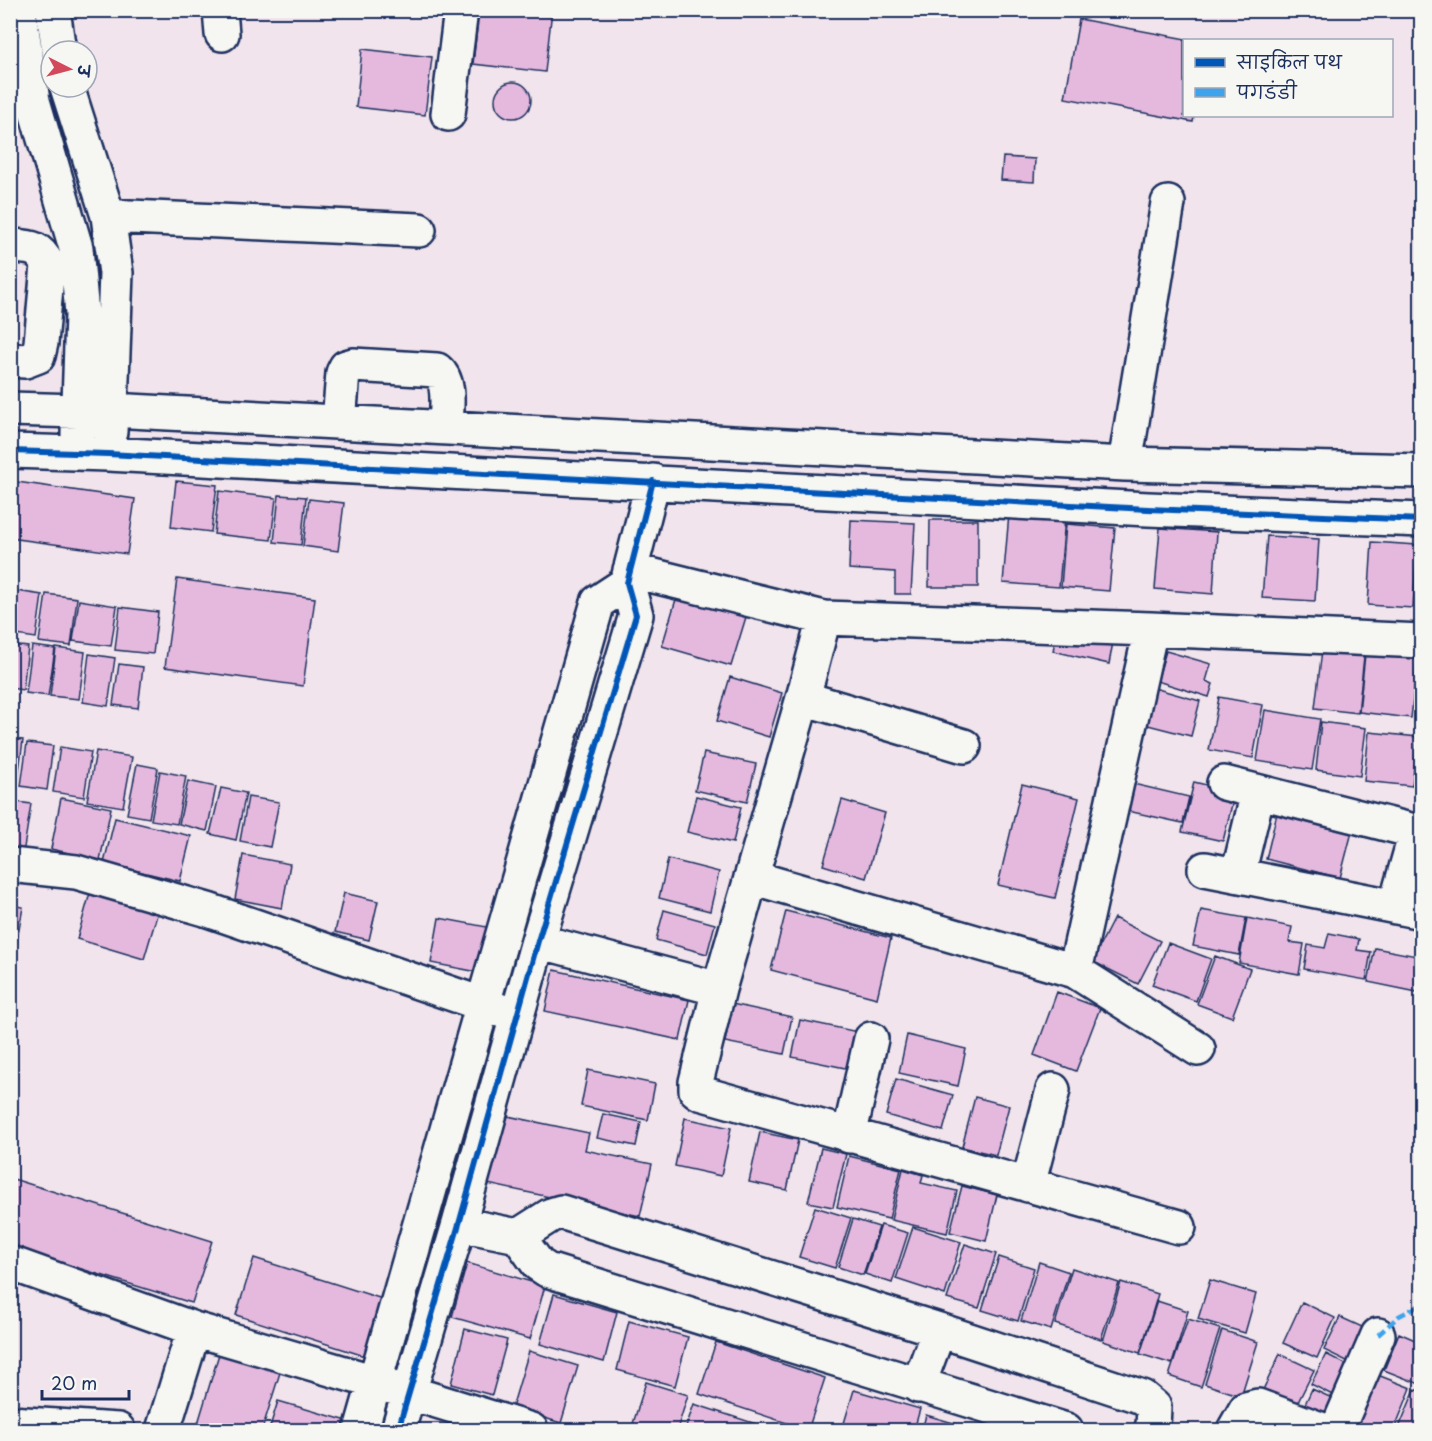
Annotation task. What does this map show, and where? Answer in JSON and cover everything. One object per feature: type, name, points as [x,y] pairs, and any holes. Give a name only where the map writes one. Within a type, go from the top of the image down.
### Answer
[{"type":"street","points":[[19,10],[33,101],[76,248],[82,314],[78,411],[93,454]]},
{"type":"street","points":[[52,10],[58,39]]},
{"type":"street","points":[[448,114],[461,10]]},
{"type":"street","points":[[33,101],[40,99]]},
{"type":"street","points":[[71,99],[108,216],[116,273],[111,410],[93,454]]},
{"type":"street","points":[[1125,464],[1168,203]]},
{"type":"street","points":[[108,216],[419,230]]},
{"type":"street","points":[[10,246],[31,247],[42,254],[48,265],[38,356],[25,361],[10,360]]},
{"type":"street","points":[[339,422],[343,373],[346,367],[353,365],[437,370],[443,375],[446,383],[446,428]]},
{"type":"street","points":[[10,409],[111,410],[1125,464],[1422,471]]},
{"type":"street","points":[[10,451],[1422,520]]},
{"type":"street","points":[[398,1431],[538,941],[636,615],[628,577],[653,481]]},
{"type":"street","points":[[628,577],[824,618],[1151,628],[1422,641]]},
{"type":"street","points":[[361,1431],[598,602],[628,577]]},
{"type":"street","points":[[824,618],[719,989],[696,1090],[706,1096],[1179,1227]]},
{"type":"street","points":[[1075,971],[1151,628]]},
{"type":"street","points":[[803,698],[964,746]]},
{"type":"street","points":[[1205,869],[1408,910],[1419,833],[1224,783]]},
{"type":"street","points":[[1238,875],[1258,792]]},
{"type":"street","points":[[10,866],[76,872],[208,910],[518,1016]]},
{"type":"street","points":[[751,876],[1075,971],[1198,1049]]},
{"type":"street","points":[[538,941],[719,989]]},
{"type":"street","points":[[849,1136],[871,1039]]},
{"type":"street","points":[[1028,1185],[1053,1090]]},
{"type":"street","points":[[518,1236],[551,1215],[561,1212],[939,1330],[1142,1397],[1154,1407],[1151,1431]]},
{"type":"street","points":[[459,1224],[518,1236],[538,1264],[547,1270],[1066,1431]]},
{"type":"street","points":[[10,1263],[194,1329],[531,1431]]},
{"type":"street","points":[[163,1431],[194,1329]]},
{"type":"street","points":[[918,1386],[939,1330]]},
{"type":"street","points":[[1337,1431],[1378,1335]]},
{"type":"street","points":[[1234,1431],[1246,1409],[1258,1406],[1323,1431]]},
{"type":"street","points":[[10,1423],[118,1431]]},
{"type":"building","points":[[479,10],[552,10],[545,72],[473,64]]},
{"type":"building","points":[[849,10],[895,10],[894,17]]},
{"type":"building","points":[[1079,19],[1186,39],[1183,39],[1183,117],[1194,117],[1193,122],[1065,98]]},
{"type":"building","points":[[362,49],[432,57],[425,115],[356,107]]},
{"type":"building","points":[[513,82],[525,88],[531,100],[525,112],[513,118],[501,112],[495,100],[501,88]]},
{"type":"building","points":[[1003,157],[1035,159],[1034,182],[1001,180]]},
{"type":"building","points":[[10,481],[135,499],[127,554],[10,538]]},
{"type":"building","points":[[176,481],[217,485],[211,532],[171,527]]},
{"type":"building","points":[[219,491],[276,498],[271,540],[214,534]]},
{"type":"building","points":[[279,495],[306,497],[301,545],[274,542]]},
{"type":"building","points":[[309,499],[344,503],[338,551],[303,546]]},
{"type":"building","points":[[1009,514],[1065,518],[1059,587],[1003,583]]},
{"type":"building","points":[[851,520],[915,523],[911,594],[895,594],[895,572],[849,569]]},
{"type":"building","points":[[930,520],[978,520],[978,587],[929,587]]},
{"type":"building","points":[[1066,524],[1115,528],[1109,591],[1061,587]]},
{"type":"building","points":[[1160,528],[1217,532],[1213,594],[1155,589]]},
{"type":"building","points":[[1267,536],[1319,539],[1315,601],[1262,598]]},
{"type":"building","points":[[1372,542],[1417,545],[1413,608],[1368,605]]},
{"type":"building","points":[[177,579],[315,598],[303,686],[165,667]]},
{"type":"building","points":[[10,590],[42,595],[36,638],[10,634]]},
{"type":"building","points":[[46,594],[77,598],[71,646],[39,642]]},
{"type":"building","points":[[677,596],[746,617],[731,666],[662,646]]},
{"type":"building","points":[[79,600],[117,606],[111,646],[73,641]]},
{"type":"building","points":[[120,607],[158,612],[153,654],[115,650]]},
{"type":"building","points":[[1057,630],[1113,642],[1109,664],[1053,651]]},
{"type":"building","points":[[1323,642],[1365,647],[1358,713],[1315,708]]},
{"type":"building","points":[[10,645],[28,647],[23,690],[10,688]]},
{"type":"building","points":[[1366,645],[1418,651],[1411,718],[1359,712]]},
{"type":"building","points":[[32,646],[55,649],[48,696],[26,693]]},
{"type":"building","points":[[56,648],[85,652],[79,699],[50,696]]},
{"type":"building","points":[[1166,651],[1211,664],[1206,681],[1213,684],[1209,697],[1157,681]]},
{"type":"building","points":[[89,654],[115,658],[108,706],[83,702]]},
{"type":"building","points":[[119,664],[143,667],[138,708],[113,705]]},
{"type":"building","points":[[730,677],[782,693],[769,737],[717,721]]},
{"type":"building","points":[[1154,688],[1200,701],[1191,736],[1144,724]]},
{"type":"building","points":[[1219,697],[1263,705],[1253,758],[1209,750]]},
{"type":"building","points":[[1265,710],[1320,719],[1312,770],[1257,761]]},
{"type":"building","points":[[1321,722],[1366,728],[1360,776],[1316,770]]},
{"type":"building","points":[[1369,732],[1418,737],[1412,786],[1364,781]]},
{"type":"building","points":[[10,739],[23,740],[17,786],[10,785]]},
{"type":"building","points":[[27,743],[53,746],[47,790],[21,786]]},
{"type":"building","points":[[60,747],[91,752],[84,797],[53,792]]},
{"type":"building","points":[[96,751],[132,757],[123,807],[87,801]]},
{"type":"building","points":[[704,753],[756,764],[747,802],[695,790]]},
{"type":"building","points":[[137,764],[158,768],[149,818],[127,814]]},
{"type":"building","points":[[160,771],[186,776],[177,824],[151,820]]},
{"type":"building","points":[[188,781],[216,787],[207,831],[179,824]]},
{"type":"building","points":[[1194,782],[1235,792],[1223,841],[1182,832]]},
{"type":"building","points":[[1129,783],[1189,797],[1183,823],[1123,810]]},
{"type":"building","points":[[1022,784],[1079,798],[1055,898],[998,885]]},
{"type":"building","points":[[221,788],[246,793],[236,840],[210,834]]},
{"type":"building","points":[[696,796],[741,807],[733,843],[687,832]]},
{"type":"building","points":[[248,797],[279,802],[270,847],[240,841]]},
{"type":"building","points":[[61,798],[111,808],[100,860],[51,849]]},
{"type":"building","points":[[842,800],[885,813],[866,878],[823,865]]},
{"type":"building","points":[[10,801],[31,804],[22,860],[10,858]]},
{"type":"building","points":[[1278,809],[1353,828],[1340,878],[1266,859]]},
{"type":"building","points":[[115,818],[191,836],[180,881],[104,863]]},
{"type":"building","points":[[243,855],[290,864],[282,908],[235,899]]},
{"type":"building","points":[[668,859],[719,872],[710,911],[659,898]]},
{"type":"building","points":[[92,886],[160,905],[144,959],[77,939]]},
{"type":"building","points":[[344,893],[378,901],[369,940],[335,932]]},
{"type":"building","points":[[10,905],[23,907],[12,969],[10,969]]},
{"type":"building","points":[[664,910],[715,924],[707,954],[656,940]]},
{"type":"building","points":[[1201,910],[1246,918],[1239,955],[1193,946]]},
{"type":"building","points":[[786,911],[891,938],[877,998],[771,970]]},
{"type":"building","points":[[439,918],[487,927],[478,972],[431,963]]},
{"type":"building","points":[[1114,918],[1160,941],[1138,984],[1092,961]]},
{"type":"building","points":[[1247,918],[1292,927],[1289,942],[1304,944],[1299,974],[1239,963]]},
{"type":"building","points":[[1329,933],[1359,939],[1357,950],[1371,952],[1366,980],[1304,969],[1308,945],[1325,948]]},
{"type":"building","points":[[1168,943],[1211,959],[1196,1001],[1152,985]]},
{"type":"building","points":[[1375,948],[1422,957],[1422,993],[1368,982]]},
{"type":"building","points":[[1215,956],[1250,969],[1232,1017],[1197,1004]]},
{"type":"building","points":[[554,970],[689,1000],[680,1040],[545,1011]]},
{"type":"building","points":[[1057,992],[1100,1008],[1076,1071],[1034,1055]]},
{"type":"building","points":[[732,1004],[792,1017],[784,1054],[725,1042]]},
{"type":"building","points":[[800,1020],[863,1033],[855,1070],[792,1057]]},
{"type":"building","points":[[907,1035],[966,1049],[958,1086],[899,1073]]},
{"type":"building","points":[[588,1070],[655,1084],[648,1120],[581,1106]]},
{"type":"building","points":[[896,1079],[953,1095],[943,1131],[886,1115]]},
{"type":"building","points":[[975,1097],[1009,1106],[996,1155],[962,1147]]},
{"type":"building","points":[[498,1114],[589,1133],[585,1150],[652,1164],[640,1216],[483,1183]]},
{"type":"building","points":[[603,1114],[641,1122],[636,1146],[597,1138]]},
{"type":"building","points":[[685,1118],[731,1128],[721,1176],[675,1166]]},
{"type":"building","points":[[760,1132],[798,1140],[787,1190],[749,1182]]},
{"type":"building","points":[[821,1148],[846,1154],[833,1207],[808,1202]]},
{"type":"building","points":[[849,1156],[901,1169],[889,1219],[837,1207]]},
{"type":"building","points":[[903,1169],[923,1175],[921,1183],[957,1191],[947,1233],[891,1220]]},
{"type":"building","points":[[10,1178],[212,1241],[192,1303],[10,1247]]},
{"type":"building","points":[[962,1186],[997,1195],[986,1241],[950,1232]]},
{"type":"building","points":[[815,1207],[851,1218],[835,1268],[799,1257]]},
{"type":"building","points":[[853,1219],[879,1227],[863,1275],[838,1267]]},
{"type":"building","points":[[881,1225],[908,1233],[892,1283],[865,1274]]},
{"type":"building","points":[[913,1227],[961,1242],[945,1295],[896,1279]]},
{"type":"building","points":[[965,1244],[996,1254],[979,1308],[947,1299]]},
{"type":"building","points":[[999,1257],[1034,1268],[1018,1321],[982,1310]]},
{"type":"building","points":[[254,1258],[392,1302],[374,1359],[236,1315]]},
{"type":"building","points":[[1039,1262],[1069,1272],[1051,1330],[1021,1321]]},
{"type":"building","points":[[467,1263],[545,1286],[530,1339],[452,1317]]},
{"type":"building","points":[[1072,1268],[1119,1283],[1101,1339],[1055,1324]]},
{"type":"building","points":[[1210,1280],[1256,1294],[1245,1333],[1198,1319]]},
{"type":"building","points":[[1121,1282],[1158,1294],[1140,1353],[1103,1341]]},
{"type":"building","points":[[554,1294],[617,1312],[604,1362],[540,1344]]},
{"type":"building","points":[[1157,1301],[1188,1311],[1172,1364],[1140,1354]]},
{"type":"building","points":[[1302,1302],[1335,1318],[1317,1358],[1283,1343]]},
{"type":"building","points":[[1340,1317],[1371,1331],[1355,1365],[1324,1350]]},
{"type":"building","points":[[1188,1319],[1220,1329],[1201,1387],[1169,1376]]},
{"type":"building","points":[[629,1321],[688,1337],[675,1386],[617,1370]]},
{"type":"building","points":[[465,1329],[507,1340],[492,1395],[451,1384]]},
{"type":"building","points":[[1222,1330],[1258,1342],[1241,1396],[1205,1384]]},
{"type":"building","points":[[1399,1333],[1422,1343],[1422,1385],[1384,1370]]},
{"type":"building","points":[[716,1342],[825,1378],[808,1430],[699,1394]]},
{"type":"building","points":[[222,1344],[283,1363],[262,1430],[196,1430]]},
{"type":"building","points":[[529,1351],[578,1366],[561,1423],[512,1408]]},
{"type":"building","points":[[1280,1354],[1314,1370],[1295,1408],[1262,1392]]},
{"type":"building","points":[[1326,1354],[1353,1368],[1338,1398],[1311,1384]]},
{"type":"building","points":[[1370,1372],[1411,1388],[1394,1430],[1374,1430],[1351,1421]]},
{"type":"building","points":[[646,1382],[688,1395],[677,1430],[631,1430]]},
{"type":"building","points":[[1312,1389],[1343,1403],[1330,1430],[1299,1417]]},
{"type":"building","points":[[1415,1389],[1422,1392],[1422,1430],[1398,1430]]},
{"type":"building","points":[[854,1390],[920,1409],[914,1430],[842,1430]]},
{"type":"building","points":[[278,1401],[358,1424],[356,1430],[269,1430]]},
{"type":"building","points":[[694,1404],[775,1430],[685,1430]]},
{"type":"building","points":[[926,1415],[977,1430],[922,1430]]},
{"type":"marked path","points":[[1378,1335],[1399,1316],[1422,1304]]},
{"type":"cycle path","points":[[10,451],[108,454],[1148,509],[1422,520]]},
{"type":"cycle path","points":[[398,1430],[459,1224],[538,941],[636,615],[627,583],[653,481]]}]
